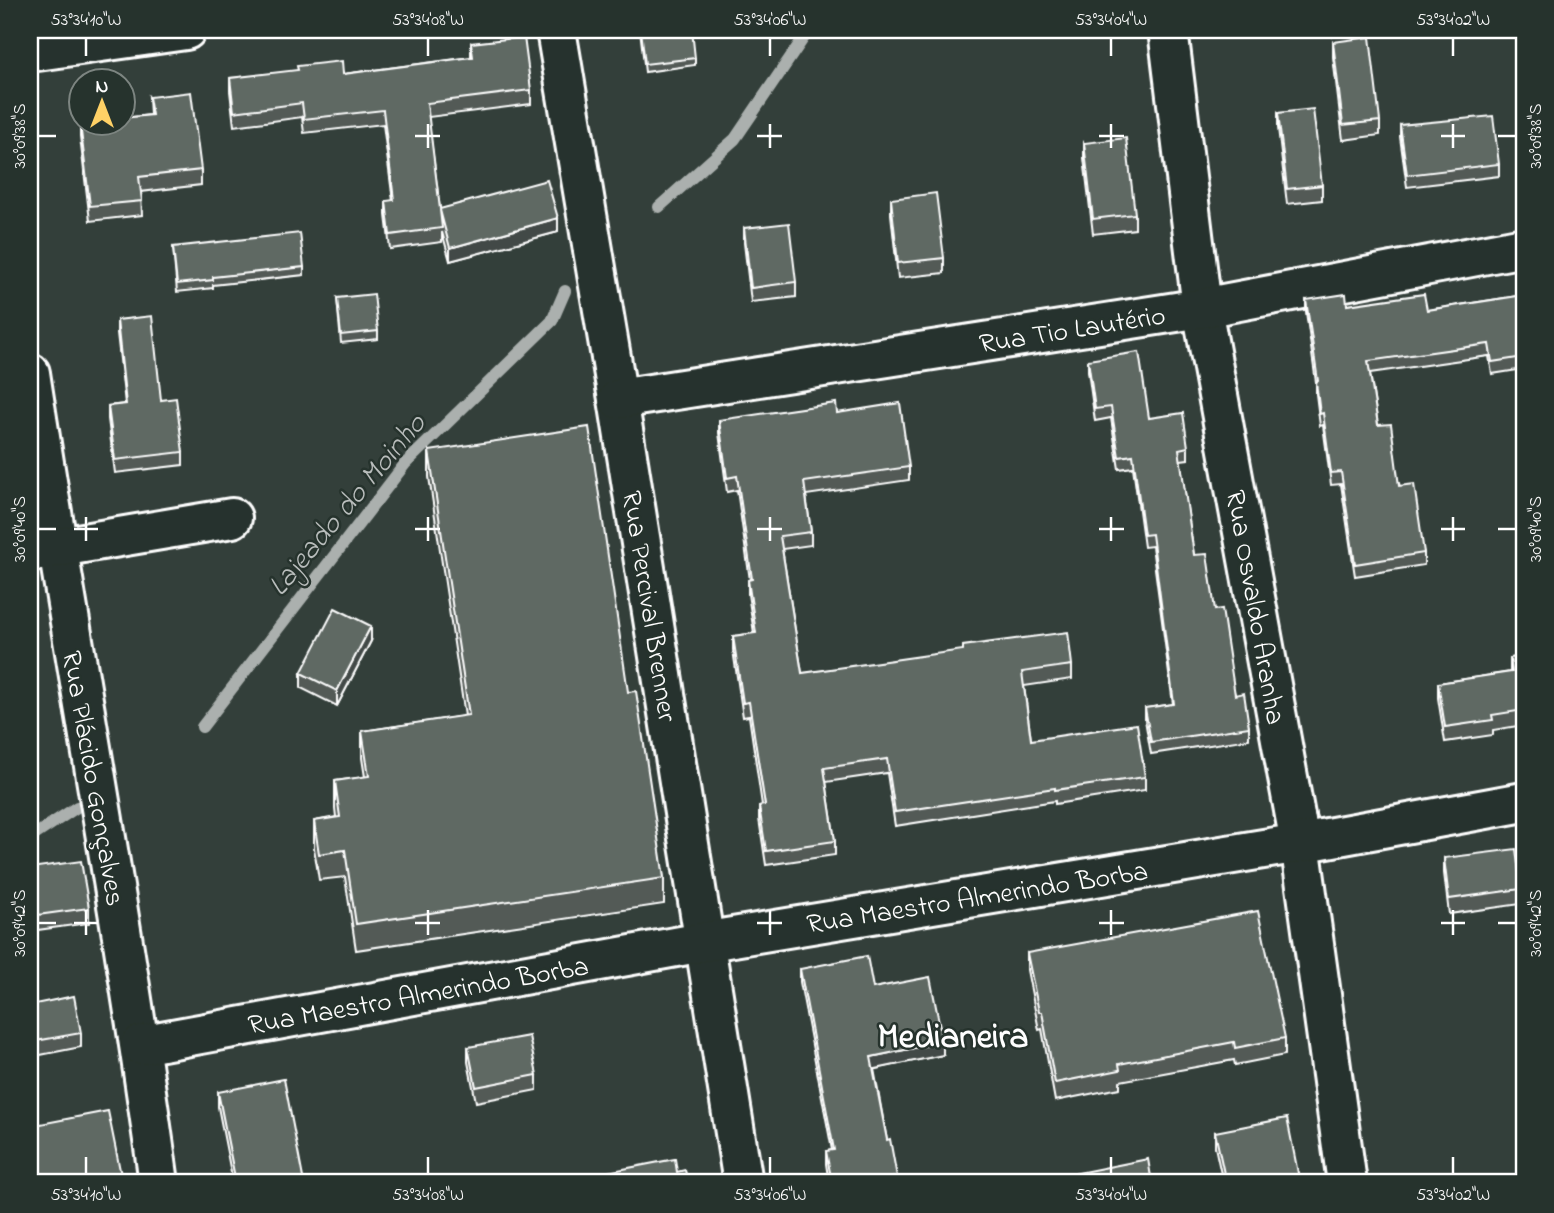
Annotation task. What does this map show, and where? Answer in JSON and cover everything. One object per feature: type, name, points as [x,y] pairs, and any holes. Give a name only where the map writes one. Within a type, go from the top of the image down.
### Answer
[{"type":"street","points":[[30,52],[186,30]]},
{"type":"street","name":"Rua Percival Brenner","points":[[556,30],[618,399],[743,1183]]},
{"type":"street","name":"Rua Osvaldo Aranha","points":[[1168,30],[1202,308],[1300,843],[1347,1183]]},
{"type":"street","name":"Rua Tio Lautério","points":[[618,399],[1202,308],[1524,247]]},
{"type":"street","name":"Rua Plácido Gonçalves","points":[[30,373],[43,550],[140,1045],[159,1183]]},
{"type":"street","points":[[43,550],[232,518]]},
{"type":"street","name":"Rua Maestro Almerindo Borba","points":[[140,1045],[703,942],[1300,843],[1524,802]]},
{"type":"building","points":[[641,30],[692,30],[695,58],[645,64]]},
{"type":"building","points":[[524,37],[531,90],[427,103],[440,209],[547,180],[558,218],[450,248],[440,210],[442,228],[390,235],[386,201],[394,200],[383,110],[304,119],[302,103],[234,112],[230,78],[298,70],[297,66],[342,61],[343,74],[473,57],[471,43]]},
{"type":"building","points":[[1370,37],[1380,121],[1343,125],[1333,42]]},
{"type":"building","points":[[191,92],[201,170],[139,177],[142,201],[90,206],[82,136],[136,136],[136,117],[152,115],[149,97]]},
{"type":"building","points":[[1313,109],[1322,185],[1287,189],[1278,113]]},
{"type":"building","points":[[1493,116],[1499,164],[1407,175],[1400,125]]},
{"type":"building","points":[[1126,138],[1135,214],[1093,219],[1084,143]]},
{"type":"building","points":[[936,193],[944,258],[898,263],[891,199]]},
{"type":"building","points":[[789,223],[796,282],[751,288],[744,228]]},
{"type":"building","points":[[300,233],[304,267],[213,277],[213,280],[177,284],[173,247]]},
{"type":"building","points":[[374,294],[378,331],[341,335],[337,298]]},
{"type":"building","points":[[1346,294],[1347,305],[1424,294],[1427,310],[1524,295],[1524,357],[1492,362],[1489,344],[1368,361],[1378,425],[1391,424],[1399,486],[1414,484],[1424,553],[1355,564],[1341,472],[1331,473],[1323,413],[1320,414],[1306,300]]},
{"type":"building","points":[[152,316],[161,400],[176,398],[183,452],[115,460],[108,406],[126,404],[117,320]]},
{"type":"building","points":[[1139,352],[1149,418],[1183,413],[1188,447],[1179,449],[1194,555],[1207,554],[1215,610],[1222,609],[1235,695],[1244,693],[1249,727],[1151,742],[1145,708],[1174,704],[1152,534],[1144,535],[1133,455],[1119,457],[1111,407],[1095,409],[1088,360]]},
{"type":"building","points":[[836,403],[837,413],[900,403],[909,467],[804,482],[811,532],[780,536],[802,673],[963,650],[963,646],[1068,632],[1072,665],[1022,672],[1031,740],[1137,724],[1145,777],[895,812],[887,759],[824,768],[835,841],[766,851],[759,806],[765,805],[749,702],[743,703],[733,636],[756,633],[748,580],[752,579],[737,476],[727,478],[719,420]]},
{"type":"building","points":[[589,427],[628,692],[636,691],[664,878],[356,924],[345,850],[319,854],[314,821],[340,817],[335,781],[369,776],[362,731],[469,715],[429,451]]},
{"type":"building","points":[[335,608],[371,626],[337,691],[301,673]]},
{"type":"building","points":[[1524,656],[1524,710],[1492,715],[1493,720],[1445,727],[1438,683],[1512,672],[1510,658]]},
{"type":"building","points":[[1516,849],[1521,889],[1449,899],[1444,858]]},
{"type":"building","points":[[81,861],[89,908],[30,916],[30,868]]},
{"type":"building","points":[[1258,911],[1285,1038],[1235,1048],[1234,1042],[1119,1064],[1120,1070],[1055,1083],[1042,1012],[1039,1012],[1027,953]]},
{"type":"building","points":[[867,956],[873,988],[930,977],[943,1042],[871,1057],[897,1177],[881,1180],[881,1183],[832,1183],[826,1151],[834,1150],[800,969]]},
{"type":"building","points":[[74,996],[81,1033],[30,1042],[30,1005]]},
{"type":"building","points":[[529,1036],[537,1075],[476,1087],[468,1047]]},
{"type":"building","points":[[284,1079],[304,1183],[236,1183],[218,1092]]},
{"type":"building","points":[[108,1111],[122,1180],[104,1183],[30,1183],[30,1126]]},
{"type":"building","points":[[1287,1118],[1300,1183],[1226,1183],[1215,1132]]},
{"type":"building","points":[[675,1159],[677,1172],[685,1170],[688,1183],[551,1183]]},
{"type":"building","points":[[1148,1159],[1152,1183],[1075,1183],[1073,1174]]},
{"type":"waterway","name":"Lajeado do Moinho","points":[[659,207],[735,139],[809,30]]},
{"type":"waterway","name":"Lajeado do Moinho","points":[[202,727],[405,464],[552,321],[565,291]]},
{"type":"waterway","name":"Lajeado do Moinho","points":[[30,838],[77,807]]},
{"type":"district","name":"Medianeira","points":[[953,1035]]}]
